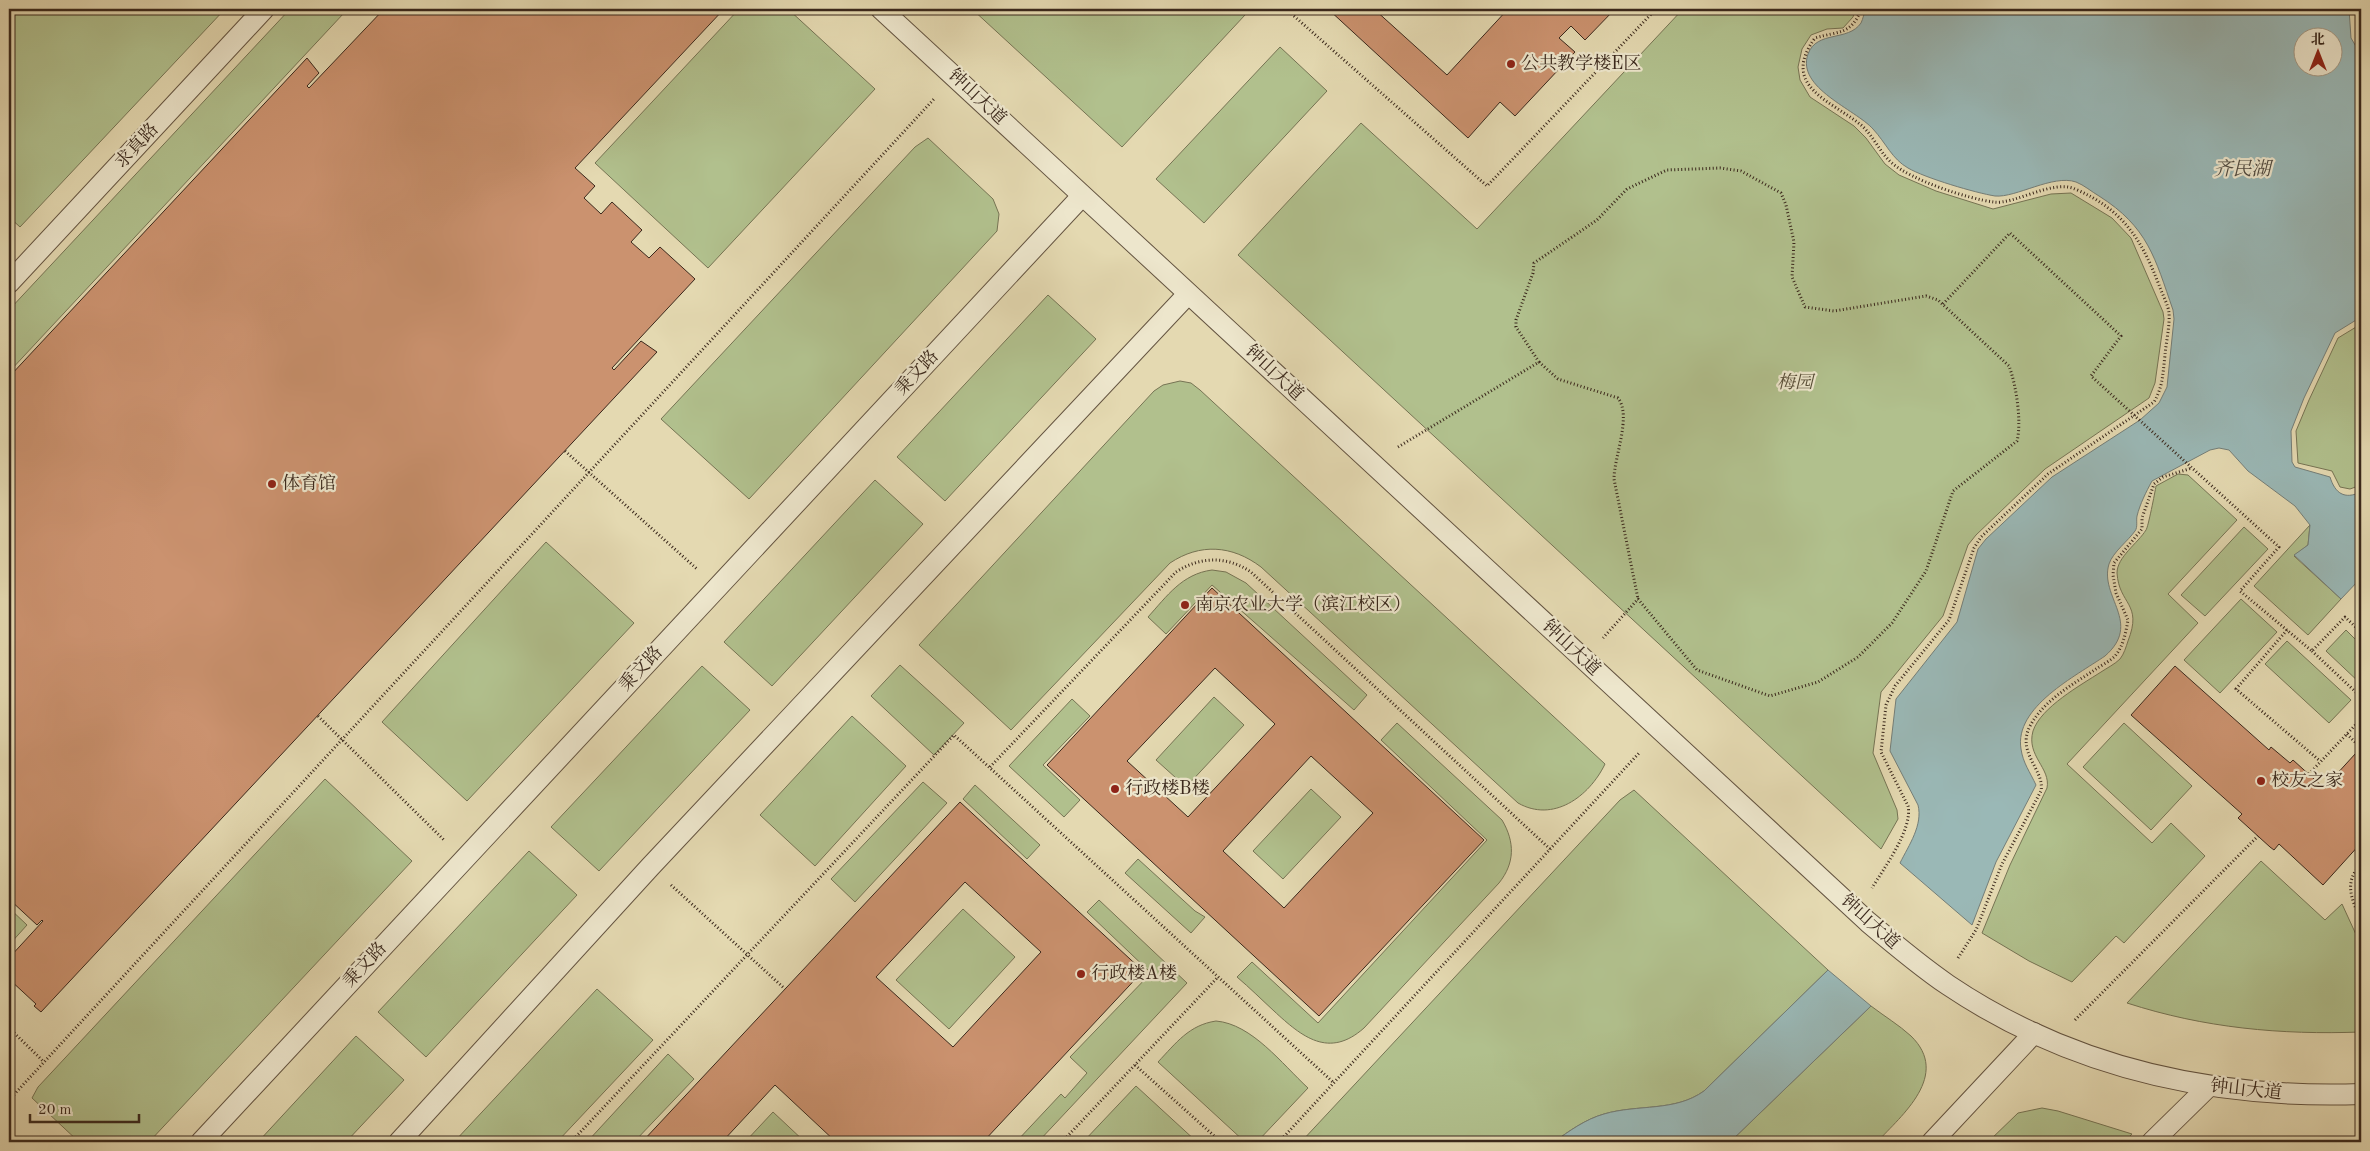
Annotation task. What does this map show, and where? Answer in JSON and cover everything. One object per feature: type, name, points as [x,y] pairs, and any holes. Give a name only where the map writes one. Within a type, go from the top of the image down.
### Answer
[{"type":"lane","name":"求真路","points":[[9,283],[264,9]]},
{"type":"lane","name":"钟山大道","points":[[881,9],[1857,912],[1907,955],[1940,979],[1992,1012],[2054,1042],[2133,1071],[2208,1087],[2284,1095],[2361,1094]]},
{"type":"lane","name":"秉文路","points":[[200,1142],[1082,196]]},
{"type":"lane","points":[[399,1142],[650,867],[1188,294]]},
{"type":"lane","points":[[1932,1142],[2034,1033]]},
{"type":"lane","points":[[2152,1142],[2208,1087]]},
{"type":"path","points":[[1286,9],[1488,186],[1656,9]]},
{"type":"path","points":[[1857,912],[1890,858],[1908,823],[1910,814],[1908,806],[1881,752],[1889,696],[1949,620],[1968,560],[1981,537],[2048,474],[2154,402],[2161,386],[2169,319],[2169,312],[2149,259],[2135,234],[2116,213],[2073,188],[2051,188],[1995,203],[1937,186],[1904,172],[1891,162],[1870,133],[1846,112],[1815,94],[1802,67],[1806,51],[1815,38],[1846,32],[1857,20],[1861,9]]},
{"type":"path","points":[[9,1100],[955,76]]},
{"type":"path","points":[[1720,168],[1741,172],[1781,193],[1786,205],[1794,242],[1792,277],[1806,308],[1834,311],[1926,296],[1938,300],[2009,366],[2013,376],[2020,431],[2017,441],[1953,491],[1926,571],[1920,583],[1883,634],[1858,657],[1834,674],[1818,682],[1770,696],[1697,670],[1638,599],[1614,479],[1614,468],[1623,426],[1622,403],[1618,398],[1558,379],[1539,362],[1516,327],[1516,320],[1533,273],[1534,263],[1597,220],[1627,189],[1667,170],[1720,168]]},
{"type":"path","points":[[1943,304],[2010,233],[2121,336],[2091,376],[2279,547],[2240,591],[2312,651],[2361,697]]},
{"type":"path","points":[[1372,463],[1539,362]]},
{"type":"path","points":[[565,451],[717,588]]},
{"type":"path","points":[[1940,979],[1976,930],[2002,864],[2041,791],[2042,784],[2029,758],[2027,747],[2030,726],[2052,698],[2110,660],[2119,650],[2128,620],[2116,593],[2113,575],[2114,563],[2142,529],[2142,518],[2154,484],[2163,477],[2192,468]]},
{"type":"path","points":[[990,767],[1176,572],[1194,562],[1224,560],[1243,566],[1251,572],[1550,849]]},
{"type":"path","points":[[1584,660],[1638,599]]},
{"type":"path","points":[[2312,651],[2345,617],[2361,632]]},
{"type":"path","points":[[2286,630],[2236,689],[2320,761]]},
{"type":"path","points":[[318,716],[464,859]]},
{"type":"path","points":[[2309,774],[2361,719]]},
{"type":"path","points":[[1279,1142],[1660,730]]},
{"type":"path","points":[[2346,734],[2361,748]]},
{"type":"path","points":[[571,1142],[954,735],[1334,1083]]},
{"type":"path","points":[[2054,1042],[2258,836]]},
{"type":"path","points":[[2361,864],[2352,874],[2350,884],[2361,921]]},
{"type":"path","points":[[650,867],[785,990]]},
{"type":"path","points":[[1062,1142],[1218,977]]},
{"type":"path","points":[[9,1028],[44,1062]]},
{"type":"path","points":[[1135,1065],[1221,1142]]},
{"type":"green space","points":[[9,9],[225,9],[20,227],[9,217]]},
{"type":"green space","points":[[290,9],[340,9],[344,13],[9,372],[9,310]]},
{"type":"green space","points":[[739,9],[788,9],[875,89],[708,268],[595,163]]},
{"type":"green space","points":[[972,9],[1239,9],[1245,15],[1122,147]]},
{"type":"green space","name":"梅园","points":[[1683,9],[1856,9],[1853,17],[1843,28],[1827,29],[1811,35],[1802,49],[1798,67],[1800,80],[1810,97],[1854,126],[1866,138],[1885,164],[1899,175],[1936,191],[1993,209],[2051,194],[2071,193],[2112,218],[2131,238],[2163,312],[2164,319],[2155,383],[2149,398],[2045,469],[1976,535],[1968,545],[1943,616],[1881,692],[1873,753],[1897,810],[1898,819],[1881,849],[1238,255],[1361,123],[1477,229]]},
{"type":"green space","points":[[1280,47],[1327,91],[1204,223],[1156,179]]},
{"type":"green space","points":[[928,138],[993,199],[999,214],[997,231],[749,499],[661,419],[915,147]]},
{"type":"green space","points":[[1048,295],[1096,339],[945,501],[897,457]]},
{"type":"green space","points":[[2361,324],[2361,485],[2350,489],[2340,487],[2332,471],[2298,463],[2296,431],[2338,338]]},
{"type":"green space","points":[[1180,381],[1191,383],[1200,390],[1605,764],[1590,787],[1569,803],[1557,808],[1544,810],[1518,803],[1261,567],[1239,554],[1227,551],[1216,549],[1193,552],[1170,563],[1011,730],[919,645],[1154,391],[1163,385]]},
{"type":"green space","points":[[2178,474],[2188,475],[2237,520],[2168,594],[2198,623],[2067,764],[2152,843],[2171,823],[2205,856],[2124,943],[2116,936],[2072,982],[2029,961],[1982,933],[2010,865],[2047,788],[2046,774],[2033,748],[2033,731],[2044,713],[2062,697],[2116,663],[2123,655],[2133,619],[2132,611],[2119,584],[2118,567],[2120,561],[2146,530],[2156,486]]},
{"type":"green space","points":[[875,480],[923,524],[772,686],[724,642]]},
{"type":"green space","points":[[2310,525],[2308,545],[2294,556],[2341,599],[2308,635],[2254,586]]},
{"type":"green space","points":[[2244,527],[2268,549],[2205,616],[2181,595]]},
{"type":"green space","points":[[546,542],[634,623],[467,801],[382,722]]},
{"type":"green space","points":[[1212,570],[1226,572],[1246,583],[1367,695],[1354,710],[1212,585],[1166,634],[1148,617],[1184,581],[1201,572]]},
{"type":"green space","points":[[2241,599],[2277,632],[2220,693],[2184,660]]},
{"type":"green space","points":[[2346,630],[2361,645],[2361,684],[2326,651]]},
{"type":"green space","points":[[2287,641],[2351,700],[2329,723],[2265,664]]},
{"type":"green space","points":[[900,665],[964,723],[934,755],[871,696]]},
{"type":"green space","points":[[702,666],[750,710],[599,871],[551,827]]},
{"type":"green space","points":[[1214,697],[1244,725],[1186,787],[1156,760]]},
{"type":"green space","points":[[1072,699],[1090,716],[1043,765],[1080,800],[1064,817],[1009,766]]},
{"type":"green space","points":[[852,716],[906,766],[815,866],[760,815]]},
{"type":"green space","points":[[1397,723],[1502,820],[1511,844],[1508,868],[1499,883],[1364,1028],[1351,1037],[1339,1042],[1316,1041],[1295,1029],[1237,977],[1252,962],[1318,1023],[1487,840],[1381,740]]},
{"type":"green space","points":[[2124,723],[2192,786],[2151,830],[2083,767]]},
{"type":"green space","points":[[325,779],[412,861],[149,1142],[79,1142],[32,1098],[38,1087]]},
{"type":"green space","points":[[923,782],[947,803],[855,902],[831,879]]},
{"type":"green space","points":[[975,785],[1040,845],[1027,859],[963,799]]},
{"type":"green space","points":[[1311,789],[1341,817],[1283,879],[1253,851]]},
{"type":"green space","points":[[1634,790],[1828,970],[1704,1091],[1693,1098],[1681,1102],[1617,1111],[1597,1116],[1584,1122],[1554,1142],[1301,1142],[1620,800]]},
{"type":"green space","points":[[529,851],[577,895],[426,1057],[378,1012]]},
{"type":"green space","points":[[1138,859],[1195,911],[1205,917],[1191,933],[1125,873]]},
{"type":"green space","points":[[2261,861],[2325,920],[2342,904],[2359,941],[2361,959],[2361,1032],[2272,1031],[2243,1028],[2156,1012],[2127,1003]]},
{"type":"green space","points":[[1099,900],[1187,983],[1038,1142],[1016,1142],[1061,1094],[1065,1098],[1087,1073],[1070,1057],[1151,973],[1087,912]]},
{"type":"green space","points":[[9,908],[27,925],[9,945]]},
{"type":"green space","points":[[963,909],[1015,957],[949,1029],[896,980]]},
{"type":"green space","points":[[597,989],[653,1040],[557,1142],[454,1142]]},
{"type":"green space","points":[[1871,1006],[1911,1036],[1922,1051],[1926,1065],[1924,1080],[1918,1094],[1898,1120],[1877,1142],[1730,1142]]},
{"type":"green space","points":[[1216,1021],[1242,1029],[1254,1037],[1308,1088],[1257,1142],[1245,1142],[1158,1062],[1177,1042],[1198,1026]]},
{"type":"green space","points":[[356,1036],[404,1080],[346,1142],[258,1142]]},
{"type":"green space","points":[[668,1054],[694,1079],[634,1142],[587,1142]]},
{"type":"green space","points":[[1136,1086],[1197,1142],[1083,1142]]},
{"type":"green space","points":[[2042,1108],[2058,1111],[2132,1134],[2124,1142],[1988,1142],[2018,1113]]},
{"type":"green space","points":[[773,1112],[805,1142],[745,1142]]},
{"type":"water","name":"齐民湖","points":[[1866,9],[2349,9],[2351,38],[2361,55],[2361,317],[2335,333],[2304,398],[2291,431],[2292,462],[2295,467],[2330,477],[2338,491],[2345,495],[2361,492],[2361,582],[2359,580],[2341,599],[2294,555],[2308,545],[2310,525],[2295,506],[2248,471],[2229,450],[2219,448],[2210,450],[2152,481],[2138,512],[2136,529],[2114,555],[2109,564],[2110,588],[2120,621],[2120,632],[2116,644],[2105,656],[2050,694],[2037,706],[2027,720],[2021,734],[2021,749],[2025,763],[2036,785],[1996,862],[1972,925],[1900,863],[1917,827],[1919,812],[1918,805],[1890,751],[1896,699],[1957,622],[1978,549],[1986,539],[2052,477],[2140,420],[2159,403],[2167,387],[2174,319],[2173,310],[2155,259],[2139,232],[2116,208],[2085,187],[2067,180],[2057,181],[2013,194],[1995,196],[1926,176],[1902,164],[1865,121],[1829,97],[1811,77],[1807,66],[1808,54],[1818,42],[1849,32],[1861,23]]},
{"type":"water","points":[[1828,970],[1871,1006],[1730,1142],[1554,1142],[1597,1116],[1617,1111],[1669,1105],[1693,1098],[1704,1091]]},
{"type":"building","name":"体育馆","points":[[384,9],[724,9],[575,168],[595,186],[584,198],[601,214],[612,202],[642,230],[631,242],[649,258],[660,247],[695,279],[612,368],[614,370],[641,341],[657,352],[41,1012],[34,1006],[36,1004],[9,979],[9,958],[43,921],[37,925],[9,899],[13,893],[9,889],[9,377],[307,58],[319,73],[307,86],[309,88]]},
{"type":"building","name":"公共教学楼E区","points":[[1328,9],[1374,9],[1447,75],[1508,9],[1615,9],[1585,40],[1571,26],[1559,38],[1575,52],[1515,116],[1500,102],[1468,138]]},
{"type":"building","name":"行政楼B楼","points":[[1212,588],[1484,840],[1319,1016],[1047,765]],"holes":[[[1215,668],[1275,724],[1188,817],[1127,761]],[[1311,756],[1373,813],[1284,908],[1223,851]]]},
{"type":"building","name":"校友之家","points":[[2175,666],[2269,750],[2271,747],[2290,763],[2293,760],[2324,788],[2356,753],[2361,758],[2361,843],[2323,885],[2279,844],[2274,850],[2270,847],[2238,818],[2242,814],[2131,715]]},
{"type":"building","name":"行政楼A楼","points":[[960,802],[1143,971],[983,1142],[836,1142],[775,1085],[722,1142],[642,1142]],"holes":[[[965,882],[1041,952],[953,1047],[876,977]]]},
{"type":"place","name":"公共教学楼E区","points":[[1511,64]]},
{"type":"place","name":"体育馆","points":[[272,484]]},
{"type":"place","name":"南京农业大学（滨江校区）","points":[[1185,605]]},
{"type":"place","name":"校友之家","points":[[2261,781]]},
{"type":"place","name":"行政楼B楼","points":[[1115,789]]},
{"type":"place","name":"行政楼A楼","points":[[1081,974]]}]
